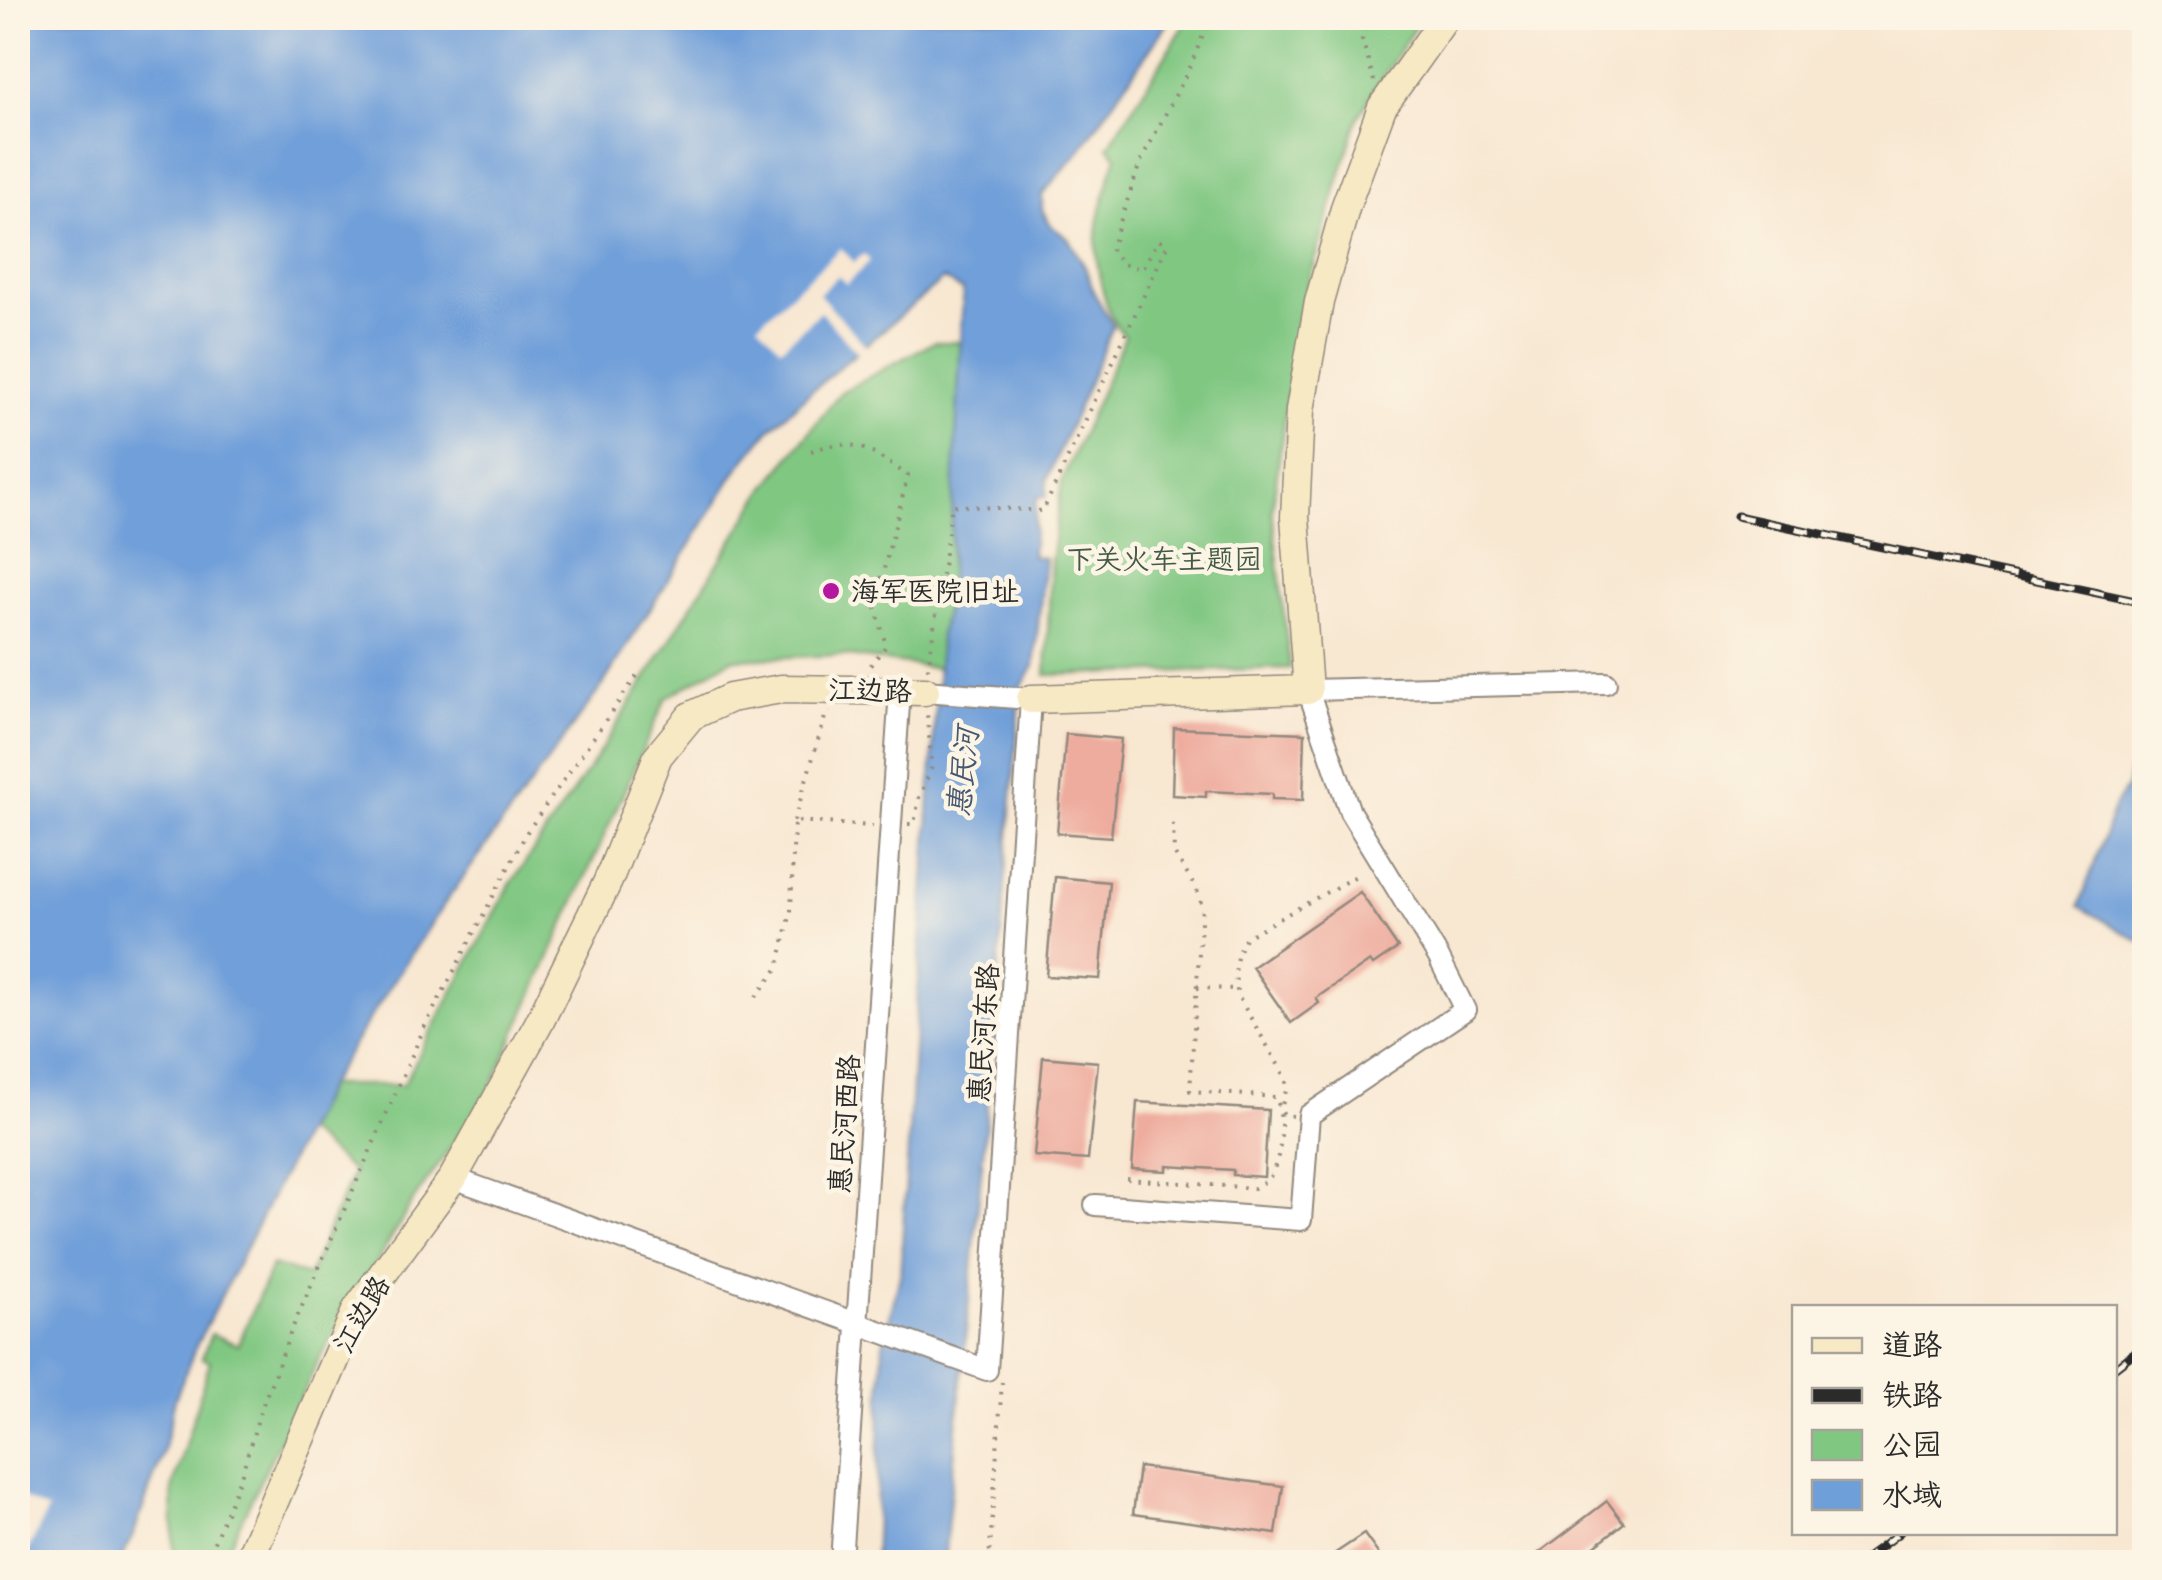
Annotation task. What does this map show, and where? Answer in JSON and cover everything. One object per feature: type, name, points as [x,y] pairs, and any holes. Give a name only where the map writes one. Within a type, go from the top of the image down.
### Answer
[{"type":"street","points":[[1095,1205],[1301,1220],[1309,1117],[1465,1010],[1438,956],[1350,812],[1308,690],[1295,517],[1300,410],[1318,302],[1346,205],[1382,107],[1445,18]]},
{"type":"street","points":[[1308,690],[1606,683]]},
{"type":"street","name":"江边路","points":[[248,1562],[357,1309],[453,1178],[538,1023],[608,881],[658,756],[691,716],[730,698],[781,689],[913,691],[1031,699],[1308,690]]},
{"type":"street","name":"惠民河西路","points":[[842,1562],[862,1328],[892,826],[913,691]]},
{"type":"street","name":"惠民河东路","points":[[862,1328],[981,1369],[1031,699]]},
{"type":"street","points":[[453,1178],[862,1328]]},
{"type":"path","points":[[794,821],[914,824],[919,798],[932,767],[913,691],[952,505],[1043,511],[1167,246],[1159,240],[1142,269],[1123,264],[1112,249],[1140,163],[1190,67],[1210,18]]},
{"type":"path","points":[[1366,18],[1362,39],[1374,83]]},
{"type":"path","points":[[756,997],[778,968],[790,912],[794,821],[825,717],[886,646],[875,604],[908,475],[858,445],[838,442],[811,450]]},
{"type":"path","points":[[206,1562],[292,1329],[424,1028],[527,832],[639,673]]},
{"type":"path","points":[[1173,822],[1174,853],[1197,890],[1202,906],[1190,1091],[1276,1097],[1284,1115],[1309,1117]]},
{"type":"path","points":[[1128,1179],[1246,1188],[1268,1180],[1276,1166],[1287,1086],[1236,989],[1237,955],[1246,937],[1356,876]]},
{"type":"path","points":[[1197,988],[1236,989]]},
{"type":"green space","name":"下关火车主题园","points":[[1189,18],[1421,18],[1358,116],[1298,319],[1272,511],[1290,668],[1046,675],[1051,562],[1062,480],[1125,336],[1109,312],[1097,257],[1101,208],[1117,156],[1108,147]]},
{"type":"green space","points":[[934,342],[963,342],[949,670],[843,655],[732,659],[666,698],[489,1092],[413,1201],[320,1358],[221,1562],[170,1562],[174,1555],[172,1489],[210,1361],[202,1358],[211,1334],[238,1345],[272,1265],[308,1276],[353,1172],[305,1131],[328,1085],[403,1085],[510,885],[596,758],[766,487],[841,392]]},
{"type":"water","name":"惠民河","points":[[18,18],[1171,18],[1080,150],[1042,195],[1042,210],[1052,227],[1068,238],[1113,326],[1047,479],[1046,497],[1037,497],[1032,556],[1045,558],[1034,666],[1021,687],[986,1123],[944,1562],[874,1562],[883,1344],[900,1276],[940,635],[948,599],[963,291],[943,279],[770,429],[739,467],[602,686],[447,900],[389,988],[328,1085],[197,1344],[175,1399],[163,1452],[120,1562],[18,1562]]},
{"type":"water","points":[[2144,755],[2144,944],[2079,906],[2115,805],[2127,787],[2131,764]]},
{"type":"pier","points":[[841,248],[854,262],[864,254],[870,261],[846,284],[838,276],[819,294],[868,348],[860,355],[820,312],[781,348],[758,324]]},
{"type":"pier","points":[[18,1496],[48,1510],[22,1562],[18,1562]]},
{"type":"building","points":[[1174,728],[1305,733],[1303,800],[1272,799],[1272,794],[1206,791],[1206,797],[1172,795]]},
{"type":"building","points":[[1066,734],[1121,739],[1111,837],[1057,833]]},
{"type":"building","points":[[1055,877],[1109,882],[1100,979],[1046,976]]},
{"type":"building","points":[[1360,892],[1398,948],[1373,965],[1370,961],[1316,998],[1319,1003],[1291,1023],[1252,967]]},
{"type":"building","points":[[1043,1057],[1098,1062],[1088,1160],[1034,1156]]},
{"type":"building","points":[[1137,1102],[1268,1110],[1264,1177],[1233,1175],[1233,1170],[1167,1166],[1167,1171],[1132,1169]]},
{"type":"building","points":[[1139,1467],[1283,1486],[1276,1534],[1133,1514]]},
{"type":"building","points":[[1607,1501],[1624,1523],[1574,1562],[1527,1562]]},
{"type":"building","points":[[1364,1534],[1384,1562],[1322,1562]]},
{"type":"railway","points":[[1737,516],[2144,603]]},
{"type":"railway","points":[[2117,1366],[2144,1345]]},
{"type":"railway","points":[[1861,1562],[1896,1535]]},
{"type":"place","name":"海军医院旧址","points":[[831,591]]}]
